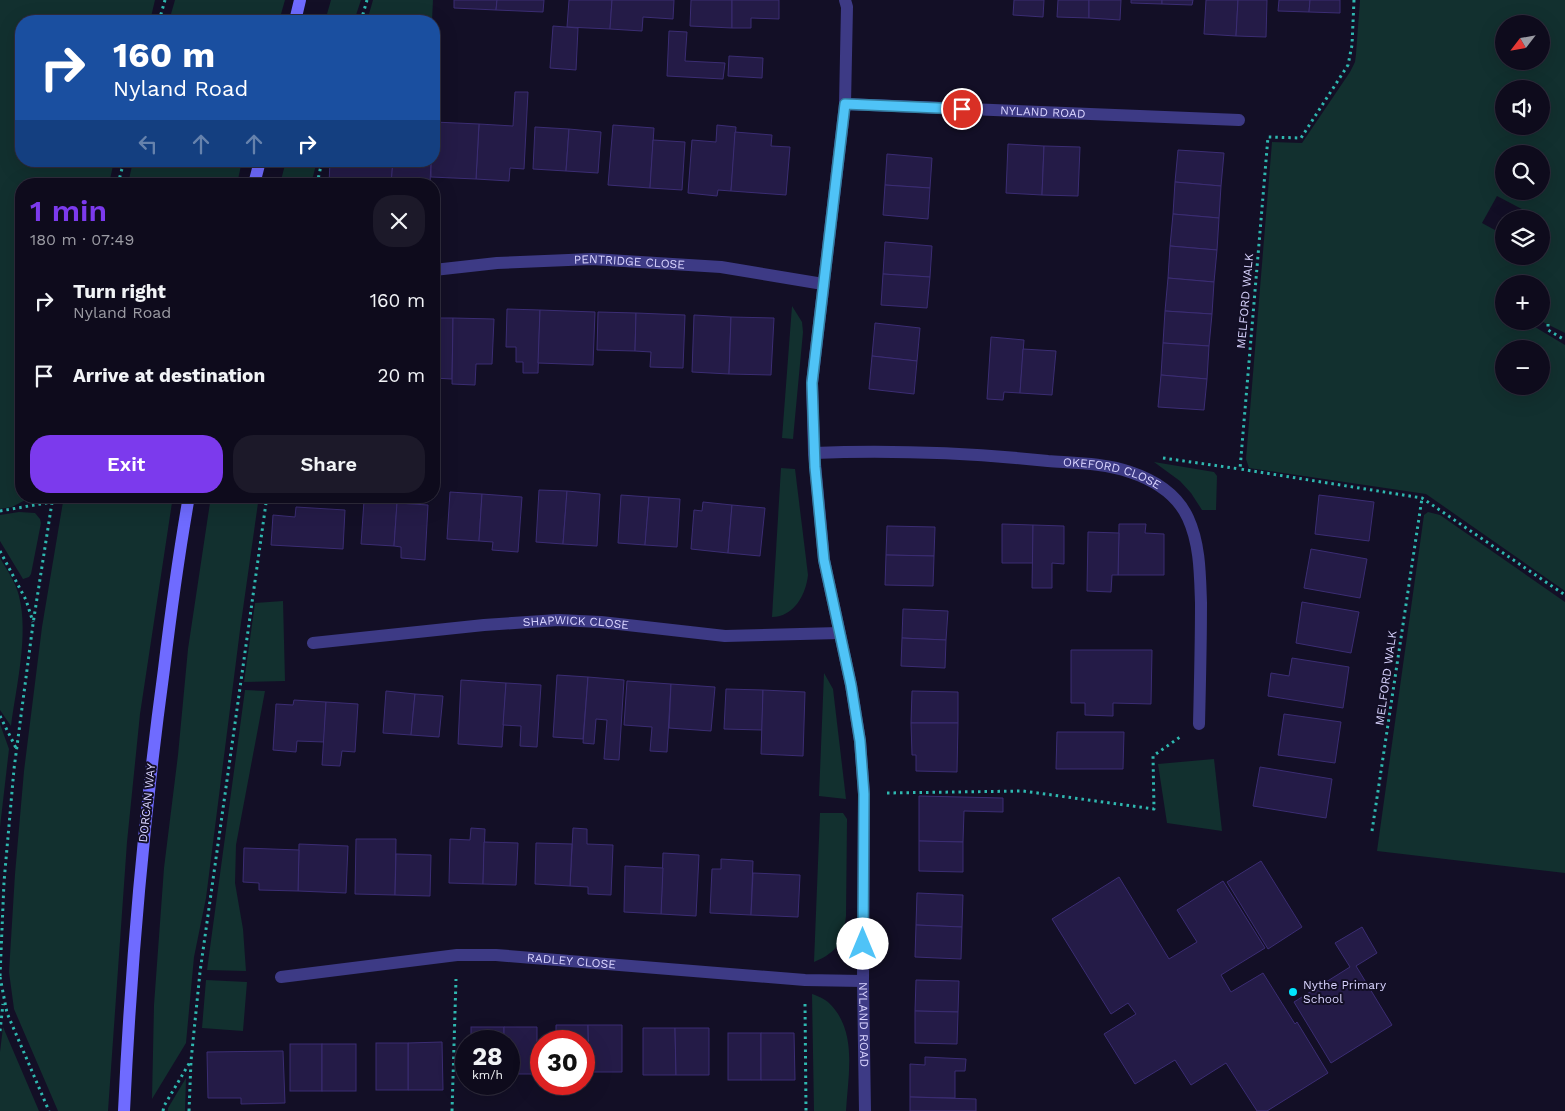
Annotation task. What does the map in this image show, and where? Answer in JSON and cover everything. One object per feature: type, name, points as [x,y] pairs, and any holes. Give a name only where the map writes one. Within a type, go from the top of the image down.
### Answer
[{"type":"main road","points":[[296,15],[300,0]]},
{"type":"main road","name":"DORCAN WAY","points":[[124,1111],[137,899],[170,625],[188,503]]},
{"type":"street","name":"NYLAND ROAD","points":[[845,0],[848,7],[845,104],[812,383],[814,453],[824,560],[851,685],[860,741],[864,794],[863,981],[865,1111]]},
{"type":"street","name":"NYLAND ROAD","points":[[845,104],[1239,120]]},
{"type":"street","name":"PENTRIDGE CLOSE","points":[[440,269],[497,263],[592,259],[721,267],[823,284]]},
{"type":"street","name":"OKEFORD CLOSE","points":[[814,453],[994,455],[1111,467],[1144,477],[1173,496],[1181,505],[1194,532],[1200,565],[1199,724]]},
{"type":"street","name":"SHAPWICK CLOSE","points":[[313,643],[484,625],[558,620],[601,622],[725,636],[839,633]]},
{"type":"street","name":"RADLEY CLOSE","points":[[281,977],[457,955],[496,955],[805,980],[863,981]]},
{"type":"path","points":[[160,15],[164,0]]},
{"type":"path","points":[[362,15],[366,0]]},
{"type":"path","name":"MELFORD WALK","points":[[1240,469],[1268,137],[1301,138],[1342,76],[1348,65],[1352,46],[1354,0]]},
{"type":"path","points":[[1548,330],[1565,340]]},
{"type":"path","points":[[1130,472],[1153,457],[1422,498],[1565,595]]},
{"type":"path","name":"MELFORD WALK","points":[[1372,831],[1422,498]]},
{"type":"path","points":[[0,511],[46,503]]},
{"type":"path","points":[[49,1111],[7,1013],[3,1001],[0,976],[4,882],[17,748],[52,503]]},
{"type":"path","points":[[189,1111],[191,1061],[200,972],[266,503]]},
{"type":"path","points":[[0,551],[26,600],[34,624]]},
{"type":"path","points":[[0,716],[17,748]]},
{"type":"path","points":[[864,794],[1023,791],[1154,809],[1153,756],[1199,724]]},
{"type":"path","points":[[452,1111],[457,955]]},
{"type":"path","points":[[805,980],[806,1111]]},
{"type":"path","points":[[0,1031],[3,1001]]},
{"type":"path","points":[[163,1111],[164,1106],[191,1061]]},
{"type":"green space","points":[[0,0],[155,0],[151,15],[15,15],[15,167],[113,167],[110,178],[15,178],[15,503],[20,503],[12,507],[0,509]]},
{"type":"green space","points":[[175,0],[285,0],[281,15],[171,15]]},
{"type":"green space","points":[[331,0],[361,0],[356,15],[327,15]]},
{"type":"green space","points":[[373,0],[433,0],[432,15],[369,15]]},
{"type":"green space","points":[[1360,0],[1565,0],[1565,333],[1550,326],[1550,275],[1495,275],[1495,330],[1540,330],[1565,345],[1565,591],[1426,494],[1249,468],[1246,459],[1272,142],[1302,143],[1355,62]],"holes":[[[1495,145],[1550,145],[1550,200],[1505,200],[1523,210],[1550,210],[1550,265],[1495,265],[1495,230],[1482,223],[1495,200]]]},
{"type":"green space","points":[[132,167],[241,167],[238,178],[129,178]]},
{"type":"green space","points":[[284,167],[315,167],[313,178],[282,178]]},
{"type":"green space","points":[[792,306],[802,322],[803,332],[793,439],[782,438]]},
{"type":"green space","points":[[1154,462],[1214,472],[1217,476],[1216,510],[1202,510],[1191,493],[1180,481]]},
{"type":"green space","points":[[781,468],[795,469],[808,575],[802,597],[793,609],[780,616],[772,617]]},
{"type":"green space","points":[[63,503],[172,503],[140,714],[127,842],[108,1111],[58,1111],[14,1009],[9,972],[15,874],[24,771],[42,627]]},
{"type":"green space","points":[[210,503],[258,503],[206,898],[194,957],[186,1043],[152,1099],[154,1005],[164,868],[178,755],[188,649]]},
{"type":"green space","points":[[19,512],[35,513],[41,523],[31,574],[23,579],[0,541],[0,515]]},
{"type":"green space","points":[[1428,512],[1440,515],[1565,602],[1565,873],[1377,851],[1424,515]]},
{"type":"green space","points":[[0,558],[16,586],[22,611],[21,661],[11,726],[0,710]]},
{"type":"green space","points":[[283,601],[285,681],[244,682],[255,603]]},
{"type":"green space","points":[[824,673],[833,689],[846,799],[819,796]]},
{"type":"green space","points":[[245,690],[265,691],[236,845],[235,883],[243,929],[246,971],[207,970]]},
{"type":"green space","points":[[0,724],[9,749],[0,827]]},
{"type":"green space","points":[[1214,759],[1222,831],[1167,823],[1158,764]]},
{"type":"green space","points":[[820,813],[843,813],[847,819],[846,916],[838,945],[829,954],[814,962]]},
{"type":"green space","points":[[206,980],[247,982],[243,1031],[202,1028]]},
{"type":"green space","points":[[812,994],[829,1003],[838,1014],[848,1040],[849,1068],[846,1111],[814,1111]]},
{"type":"green space","points":[[3,1027],[39,1111],[0,1111],[0,1052]]},
{"type":"green space","points":[[186,1078],[185,1111],[168,1111],[168,1108]]},
{"type":"building","points":[[454,0],[497,0],[496,10],[454,8]]},
{"type":"building","points":[[497,0],[544,0],[543,12],[496,10]]},
{"type":"building","points":[[569,0],[612,0],[610,29],[567,27]]},
{"type":"building","points":[[612,0],[674,0],[673,19],[643,17],[642,31],[610,29]]},
{"type":"building","points":[[691,0],[732,0],[732,28],[690,26]]},
{"type":"building","points":[[732,0],[779,0],[779,19],[751,18],[751,28],[732,28]]},
{"type":"building","points":[[1014,0],[1044,0],[1043,17],[1013,15]]},
{"type":"building","points":[[1058,0],[1089,0],[1089,18],[1057,17]]},
{"type":"building","points":[[1089,0],[1121,0],[1120,20],[1089,18]]},
{"type":"building","points":[[1131,0],[1162,0],[1162,4],[1131,3]]},
{"type":"building","points":[[1162,0],[1193,0],[1192,5],[1162,4]]},
{"type":"building","points":[[1206,0],[1238,0],[1236,36],[1204,34]]},
{"type":"building","points":[[1238,0],[1267,0],[1266,37],[1236,36]]},
{"type":"building","points":[[1279,0],[1310,0],[1309,12],[1278,11]]},
{"type":"building","points":[[1310,0],[1340,0],[1340,13],[1309,12]]},
{"type":"building","points":[[553,26],[578,28],[576,70],[550,68]]},
{"type":"building","points":[[669,31],[687,32],[685,61],[725,63],[723,79],[667,76]]},
{"type":"building","points":[[729,56],[763,58],[762,78],[728,76]]},
{"type":"building","points":[[515,92],[528,92],[524,169],[510,168],[509,181],[476,179],[479,124],[513,126]]},
{"type":"building","points":[[440,122],[479,124],[476,179],[431,177],[431,167],[440,167]]},
{"type":"building","points":[[613,125],[654,128],[650,188],[608,185]]},
{"type":"building","points":[[717,125],[736,127],[731,191],[718,190],[717,196],[688,193],[692,140],[716,142]]},
{"type":"building","points":[[535,127],[569,129],[566,171],[533,169]]},
{"type":"building","points":[[569,129],[601,132],[598,173],[566,171]]},
{"type":"building","points":[[735,132],[772,135],[771,146],[790,147],[786,195],[731,191]]},
{"type":"building","points":[[653,140],[685,142],[682,190],[650,188]]},
{"type":"building","points":[[1008,144],[1044,146],[1042,195],[1006,193]]},
{"type":"building","points":[[1044,146],[1080,147],[1078,196],[1042,195]]},
{"type":"building","points":[[1178,150],[1224,153],[1221,186],[1175,182]]},
{"type":"building","points":[[887,154],[932,158],[930,188],[885,185]]},
{"type":"building","points":[[330,167],[392,167],[392,178],[329,178]]},
{"type":"building","points":[[392,167],[431,167],[430,178],[392,178]]},
{"type":"building","points":[[1175,182],[1221,186],[1219,218],[1173,214]]},
{"type":"building","points":[[885,185],[930,188],[928,219],[883,215]]},
{"type":"building","points":[[1173,214],[1219,218],[1217,250],[1170,246]]},
{"type":"building","points":[[885,242],[932,246],[930,277],[883,274]]},
{"type":"building","points":[[1170,246],[1217,250],[1214,282],[1168,278]]},
{"type":"building","points":[[883,274],[930,277],[927,308],[881,305]]},
{"type":"building","points":[[1168,278],[1214,282],[1212,314],[1165,311]]},
{"type":"building","points":[[507,309],[540,310],[538,373],[523,373],[523,362],[516,362],[516,347],[506,347]]},
{"type":"building","points":[[540,310],[595,312],[593,365],[538,363]]},
{"type":"building","points":[[1165,311],[1212,314],[1209,346],[1163,343]]},
{"type":"building","points":[[598,312],[636,313],[635,351],[597,350]]},
{"type":"building","points":[[636,313],[685,315],[683,368],[650,367],[651,352],[635,351]]},
{"type":"building","points":[[694,315],[731,317],[729,374],[692,372]]},
{"type":"building","points":[[731,317],[774,318],[771,375],[729,374]]},
{"type":"building","points":[[440,318],[453,318],[452,379],[440,378]]},
{"type":"building","points":[[453,318],[494,319],[492,364],[476,364],[475,385],[452,384]]},
{"type":"building","points":[[875,323],[920,328],[917,361],[872,356]]},
{"type":"building","points":[[991,337],[1024,340],[1020,393],[1004,392],[1003,400],[987,399]]},
{"type":"building","points":[[1163,343],[1209,346],[1207,379],[1161,375]]},
{"type":"building","points":[[1023,349],[1056,351],[1052,395],[1020,393]]},
{"type":"building","points":[[872,356],[917,361],[914,394],[869,389]]},
{"type":"building","points":[[1161,375],[1207,379],[1204,410],[1158,407]]},
{"type":"building","points":[[539,490],[567,491],[563,544],[536,542]]},
{"type":"building","points":[[567,491],[600,494],[597,546],[563,544]]},
{"type":"building","points":[[450,492],[482,494],[479,541],[447,539]]},
{"type":"building","points":[[482,494],[522,497],[518,552],[492,550],[493,542],[479,541]]},
{"type":"building","points":[[621,495],[649,497],[645,545],[618,543]]},
{"type":"building","points":[[1319,495],[1374,502],[1369,541],[1315,534]]},
{"type":"building","points":[[649,497],[680,499],[677,547],[645,545]]},
{"type":"building","points":[[703,502],[732,505],[728,553],[691,549],[694,510],[702,511]]},
{"type":"building","points":[[364,503],[397,503],[394,546],[361,544]]},
{"type":"building","points":[[397,503],[428,505],[425,560],[401,558],[401,547],[394,546]]},
{"type":"building","points":[[732,505],[765,508],[760,556],[728,553]]},
{"type":"building","points":[[296,507],[345,510],[343,549],[271,545],[273,515],[295,517]]},
{"type":"building","points":[[1002,524],[1033,525],[1033,563],[1002,563]]},
{"type":"building","points":[[1119,524],[1146,524],[1145,533],[1164,534],[1164,575],[1118,575]]},
{"type":"building","points":[[1033,525],[1064,526],[1064,564],[1052,563],[1052,588],[1032,588]]},
{"type":"building","points":[[887,526],[935,527],[934,556],[886,555]]},
{"type":"building","points":[[1088,532],[1119,533],[1118,575],[1112,575],[1111,592],[1087,591]]},
{"type":"building","points":[[1311,549],[1367,559],[1360,598],[1304,588]]},
{"type":"building","points":[[886,555],[934,556],[933,586],[885,585]]},
{"type":"building","points":[[1302,602],[1359,612],[1351,653],[1296,643]]},
{"type":"building","points":[[903,609],[948,611],[946,640],[902,638]]},
{"type":"building","points":[[902,638],[946,640],[945,668],[901,666]]},
{"type":"building","points":[[1071,650],[1152,650],[1151,704],[1113,703],[1113,716],[1085,715],[1085,703],[1071,703]]},
{"type":"building","points":[[1292,658],[1349,667],[1343,708],[1268,696],[1271,673],[1289,676]]},
{"type":"building","points":[[557,675],[588,677],[583,739],[553,737]]},
{"type":"building","points":[[588,677],[624,680],[619,760],[604,759],[607,720],[596,719],[594,744],[583,743]]},
{"type":"building","points":[[461,680],[506,683],[502,747],[458,744]]},
{"type":"building","points":[[627,681],[671,684],[667,752],[650,751],[652,727],[624,725]]},
{"type":"building","points":[[506,683],[541,685],[537,747],[520,746],[521,726],[503,725]]},
{"type":"building","points":[[671,684],[715,687],[711,731],[669,728]]},
{"type":"building","points":[[726,689],[763,690],[762,730],[724,729]]},
{"type":"building","points":[[763,690],[805,692],[803,756],[761,754]]},
{"type":"building","points":[[386,691],[415,694],[411,735],[383,733]]},
{"type":"building","points":[[912,691],[958,692],[958,723],[911,723]]},
{"type":"building","points":[[415,694],[443,696],[439,737],[411,735]]},
{"type":"building","points":[[294,700],[326,702],[324,742],[297,741],[296,752],[273,750],[276,704],[293,705]]},
{"type":"building","points":[[326,702],[358,704],[355,752],[342,751],[340,766],[322,765]]},
{"type":"building","points":[[1284,714],[1341,722],[1335,763],[1278,755]]},
{"type":"building","points":[[911,723],[958,723],[957,772],[916,771],[916,755],[912,755]]},
{"type":"building","points":[[1057,732],[1124,732],[1123,769],[1056,769]]},
{"type":"building","points":[[1260,767],[1332,779],[1326,818],[1253,806]]},
{"type":"building","points":[[919,796],[1003,798],[1003,812],[964,811],[963,842],[919,841]]},
{"type":"building","points":[[471,828],[485,829],[483,884],[449,883],[450,839],[470,840]]},
{"type":"building","points":[[573,828],[587,829],[587,844],[613,845],[611,895],[588,894],[588,887],[570,886]]},
{"type":"building","points":[[356,839],[396,839],[395,895],[355,894]]},
{"type":"building","points":[[919,841],[963,842],[963,872],[919,871]]},
{"type":"building","points":[[484,842],[518,843],[516,885],[483,884]]},
{"type":"building","points":[[536,843],[572,844],[570,886],[535,884]]},
{"type":"building","points":[[299,844],[348,846],[346,893],[298,891]]},
{"type":"building","points":[[244,848],[299,850],[298,891],[259,890],[259,883],[243,882]]},
{"type":"building","points":[[663,853],[699,855],[696,916],[661,914]]},
{"type":"building","points":[[396,854],[431,855],[430,896],[395,895]]},
{"type":"building","points":[[721,859],[753,861],[751,915],[710,913],[712,869],[721,869]]},
{"type":"building","points":[[1261,861],[1302,927],[1268,949],[1227,882]]},
{"type":"building","points":[[625,866],[663,868],[661,914],[624,912]]},
{"type":"building","points":[[753,873],[800,875],[798,917],[751,915]]},
{"type":"building","points":[[1119,877],[1169,959],[1197,942],[1177,910],[1223,881],[1265,948],[1221,975],[1231,992],[1263,973],[1295,1024],[1297,1022],[1328,1073],[1267,1111],[1257,1111],[1226,1063],[1191,1085],[1175,1060],[1135,1084],[1104,1034],[1136,1014],[1128,1003],[1111,1014],[1052,919]]},
{"type":"building","points":[[917,893],[963,895],[962,927],[916,925]]},
{"type":"building","points":[[916,925],[962,927],[961,959],[915,957]]},
{"type":"building","points":[[1362,927],[1377,953],[1356,966],[1392,1025],[1331,1063],[1294,1002],[1350,967],[1335,943]]},
{"type":"building","points":[[916,980],[959,981],[958,1012],[915,1011]]},
{"type":"building","points":[[915,1011],[958,1012],[957,1044],[915,1043]]},
{"type":"building","points":[[556,1025],[588,1025],[588,1030],[556,1030]]},
{"type":"building","points":[[588,1025],[622,1025],[622,1072],[595,1072],[595,1030],[588,1030]]},
{"type":"building","points":[[471,1027],[504,1027],[504,1030],[471,1030]]},
{"type":"building","points":[[504,1027],[537,1027],[537,1030],[530,1030],[530,1074],[520,1074],[520,1030],[504,1030]]},
{"type":"building","points":[[643,1028],[675,1028],[676,1075],[643,1075]]},
{"type":"building","points":[[675,1028],[709,1028],[709,1075],[676,1075]]},
{"type":"building","points":[[728,1033],[761,1033],[761,1080],[728,1080]]},
{"type":"building","points":[[761,1033],[794,1033],[795,1080],[761,1080]]},
{"type":"building","points":[[442,1042],[443,1090],[408,1090],[408,1043]]},
{"type":"building","points":[[376,1043],[408,1043],[408,1090],[376,1090]]},
{"type":"building","points":[[290,1044],[322,1044],[322,1091],[290,1091]]},
{"type":"building","points":[[322,1044],[356,1044],[356,1091],[322,1091]]},
{"type":"building","points":[[283,1051],[285,1103],[241,1104],[241,1098],[208,1098],[207,1052]]},
{"type":"building","points":[[925,1057],[966,1059],[965,1071],[955,1071],[955,1098],[910,1097],[910,1064],[925,1065]]},
{"type":"building","points":[[910,1097],[976,1099],[976,1111],[910,1111]]},
{"type":"place","name":"Nythe Primary School","points":[[1293,992]]},
{"type":"route","points":[[863,944],[864,794],[860,741],[851,685],[824,560],[817,497],[812,383],[819,317],[845,104],[962,109]]}]
